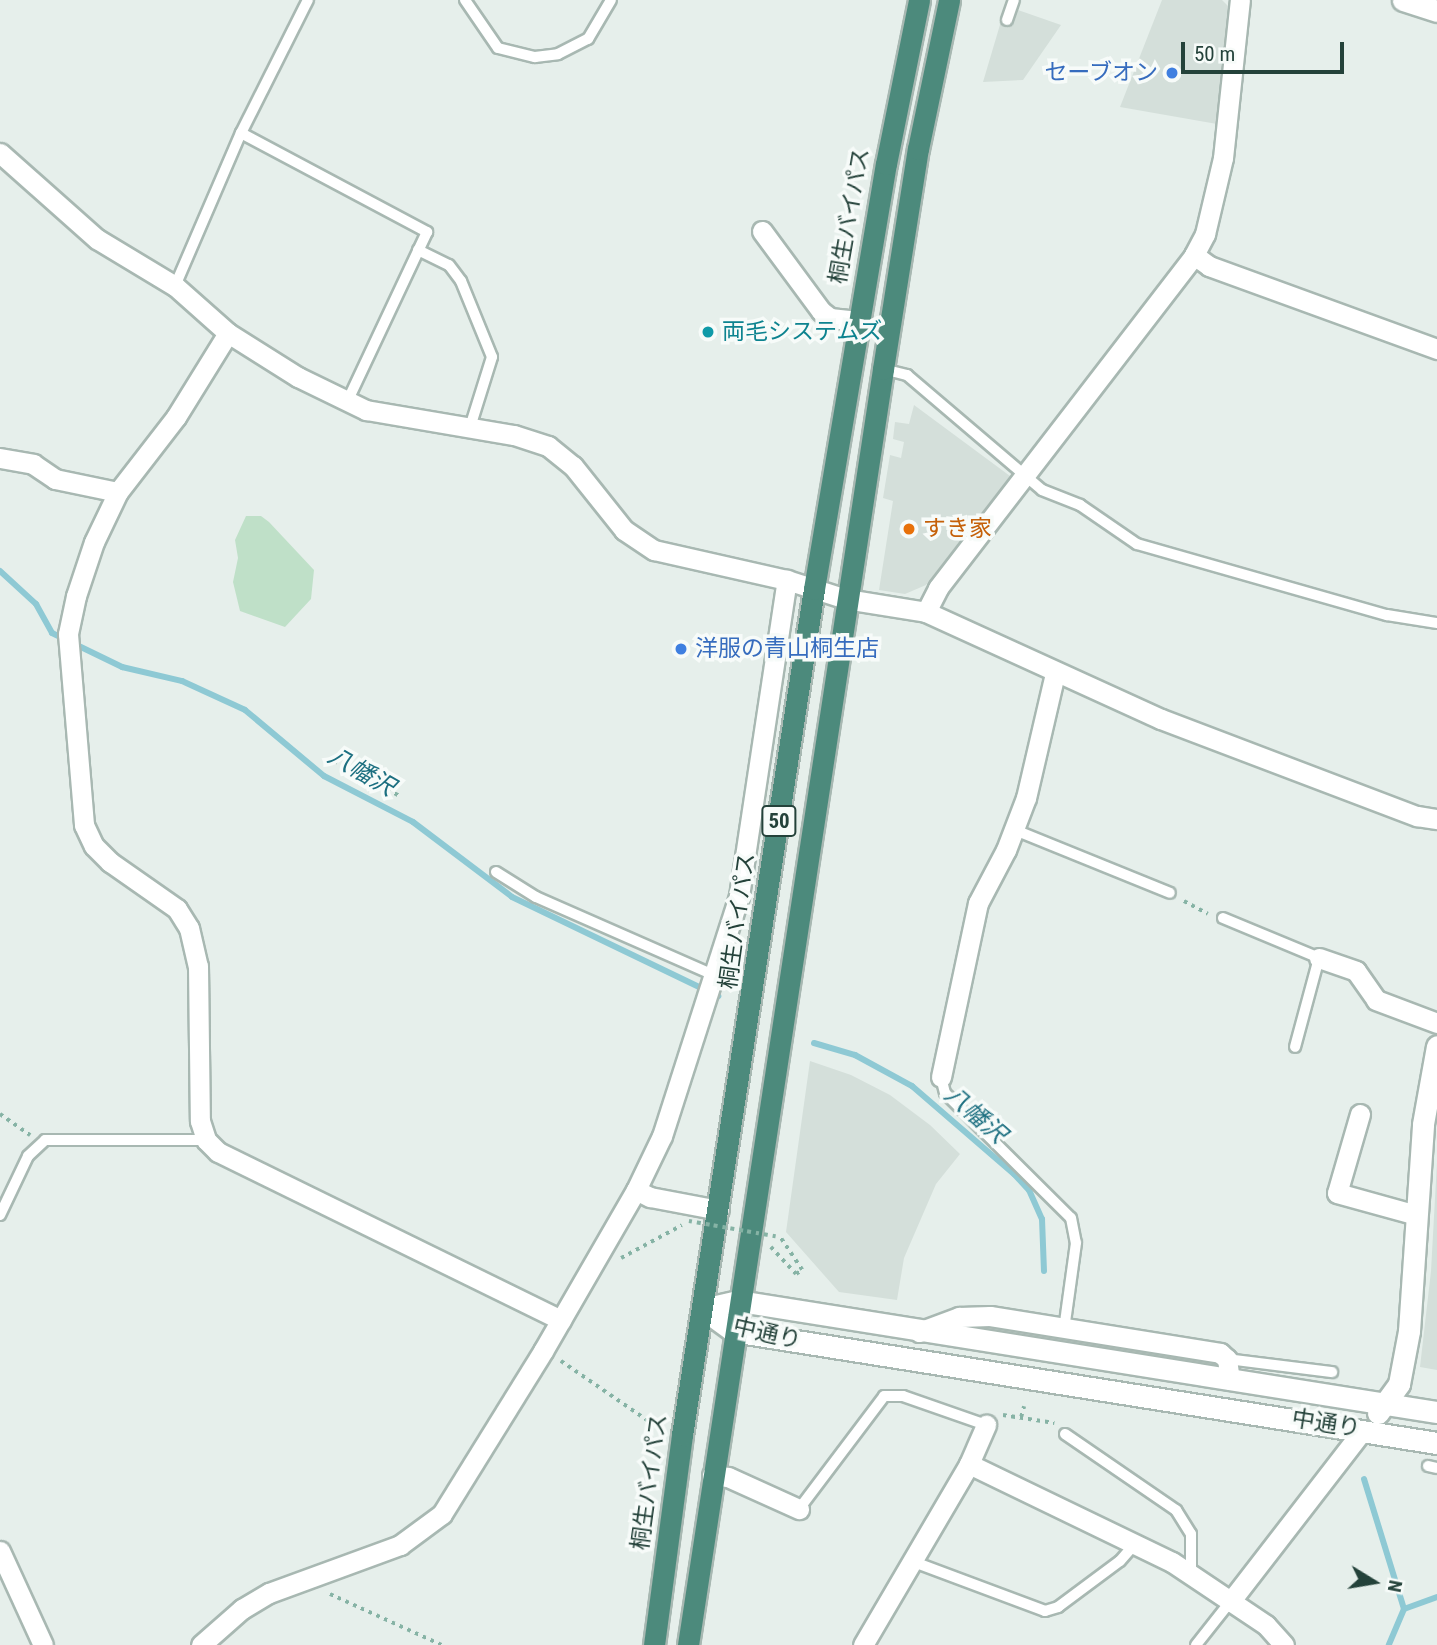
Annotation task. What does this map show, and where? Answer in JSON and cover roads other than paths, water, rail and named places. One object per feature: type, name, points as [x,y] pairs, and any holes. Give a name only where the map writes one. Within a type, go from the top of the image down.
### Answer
[{"type":"highway","name":"桐生バイパス","points":[[654,1645],[814,589],[858,321],[919,0]]},
{"type":"highway","name":"50","points":[[688,1645],[733,1331],[846,599],[918,149],[949,0]]},
{"type":"street","points":[[926,612],[938,588],[1027,476],[1194,255],[1212,214],[1219,181],[1240,0]]},
{"type":"street","points":[[1403,0],[1437,11]]},
{"type":"street","points":[[0,153],[97,239],[175,286],[229,333],[346,403],[402,418],[470,427],[548,446],[573,466],[624,530],[654,550],[787,580],[846,599],[926,612],[1161,719],[1417,816],[1437,819]]},
{"type":"street","points":[[762,231],[821,311],[830,318],[858,321]]},
{"type":"street","points":[[1194,255],[1209,266],[1437,349]]},
{"type":"street","points":[[229,333],[176,417],[118,492],[86,564],[68,634],[84,825],[94,846],[110,862],[177,909],[196,945],[199,1109],[206,1140],[218,1152],[243,1165],[561,1320]]},
{"type":"street","points":[[0,458],[33,464],[55,479],[118,492]]},
{"type":"street","points":[[201,1645],[242,1609],[306,1577],[400,1545],[428,1528],[457,1495],[636,1190],[662,1136],[746,862],[787,580]]},
{"type":"street","points":[[941,1077],[978,903],[1015,830],[1055,673]]},
{"type":"street","points":[[1319,958],[1356,971],[1376,1000],[1437,1023]]},
{"type":"street","points":[[1230,1602],[1386,1404],[1402,1376],[1415,1282],[1423,1124],[1437,1046]]},
{"type":"street","points":[[1360,1114],[1337,1193],[1417,1215]]},
{"type":"street","points":[[636,1190],[650,1197],[719,1210]]},
{"type":"street","name":"中通り","points":[[703,1309],[739,1301],[918,1332],[1229,1369],[1386,1404],[1437,1412]]},
{"type":"street","name":"中通り","points":[[703,1309],[733,1331],[1437,1443]]},
{"type":"street","points":[[918,1332],[979,1315],[1220,1353],[1229,1369]]},
{"type":"street","points":[[863,1645],[914,1562],[992,1420]]},
{"type":"street","points":[[969,1464],[1191,1573],[1266,1625],[1284,1645]]},
{"type":"street","points":[[712,1475],[728,1477],[799,1509]]},
{"type":"street","points":[[0,1552],[43,1645]]},
{"type":"lane","points":[[175,286],[241,133],[308,0]]},
{"type":"lane","points":[[465,0],[498,48],[535,57],[558,54],[588,39],[611,0]]},
{"type":"lane","points":[[1007,20],[1014,0]]},
{"type":"lane","points":[[241,133],[427,232],[346,403]]},
{"type":"lane","points":[[418,250],[449,265],[461,281],[492,357],[470,427]]},
{"type":"lane","points":[[883,369],[907,375],[1042,490],[1080,505],[1156,552],[1387,615],[1437,623]]},
{"type":"lane","points":[[1015,830],[1170,893]]},
{"type":"lane","points":[[496,872],[536,897],[710,985]]},
{"type":"lane","points":[[1223,918],[1319,958],[1295,1047]]},
{"type":"lane","points":[[941,1077],[945,1093],[1071,1217],[1076,1243],[1064,1329]]},
{"type":"lane","points":[[0,1215],[28,1156],[45,1140],[206,1140]]},
{"type":"lane","points":[[1229,1369],[1332,1372]]},
{"type":"lane","points":[[799,1509],[884,1396],[903,1396],[992,1420]]},
{"type":"lane","points":[[1066,1429],[1176,1510],[1191,1534],[1191,1573]]},
{"type":"lane","points":[[914,1562],[1045,1612],[1110,1569],[1135,1544]]},
{"type":"lane","points":[[1196,1645],[1230,1602]]},
{"type":"waterway","name":"八幡沢","points":[[0,571],[36,604],[52,633],[122,667],[182,681],[245,710],[324,776],[413,822],[512,897],[718,996]]},
{"type":"waterway","name":"八幡沢","points":[[814,1043],[855,1055],[912,1086],[1014,1174],[1029,1190],[1042,1219],[1044,1271]]},
{"type":"waterway","name":"八幡沢","points":[[1364,1479],[1404,1609],[1389,1645]]},
{"type":"waterway","points":[[1404,1609],[1437,1597]]},
{"type":"place","name":"セーブオン","points":[[1172,73]]},
{"type":"place","name":"両毛システムズ","points":[[708,332]]},
{"type":"place","name":"すき家","points":[[909,529]]},
{"type":"place","name":"洋服の青山桐生店","points":[[681,649]]}]
